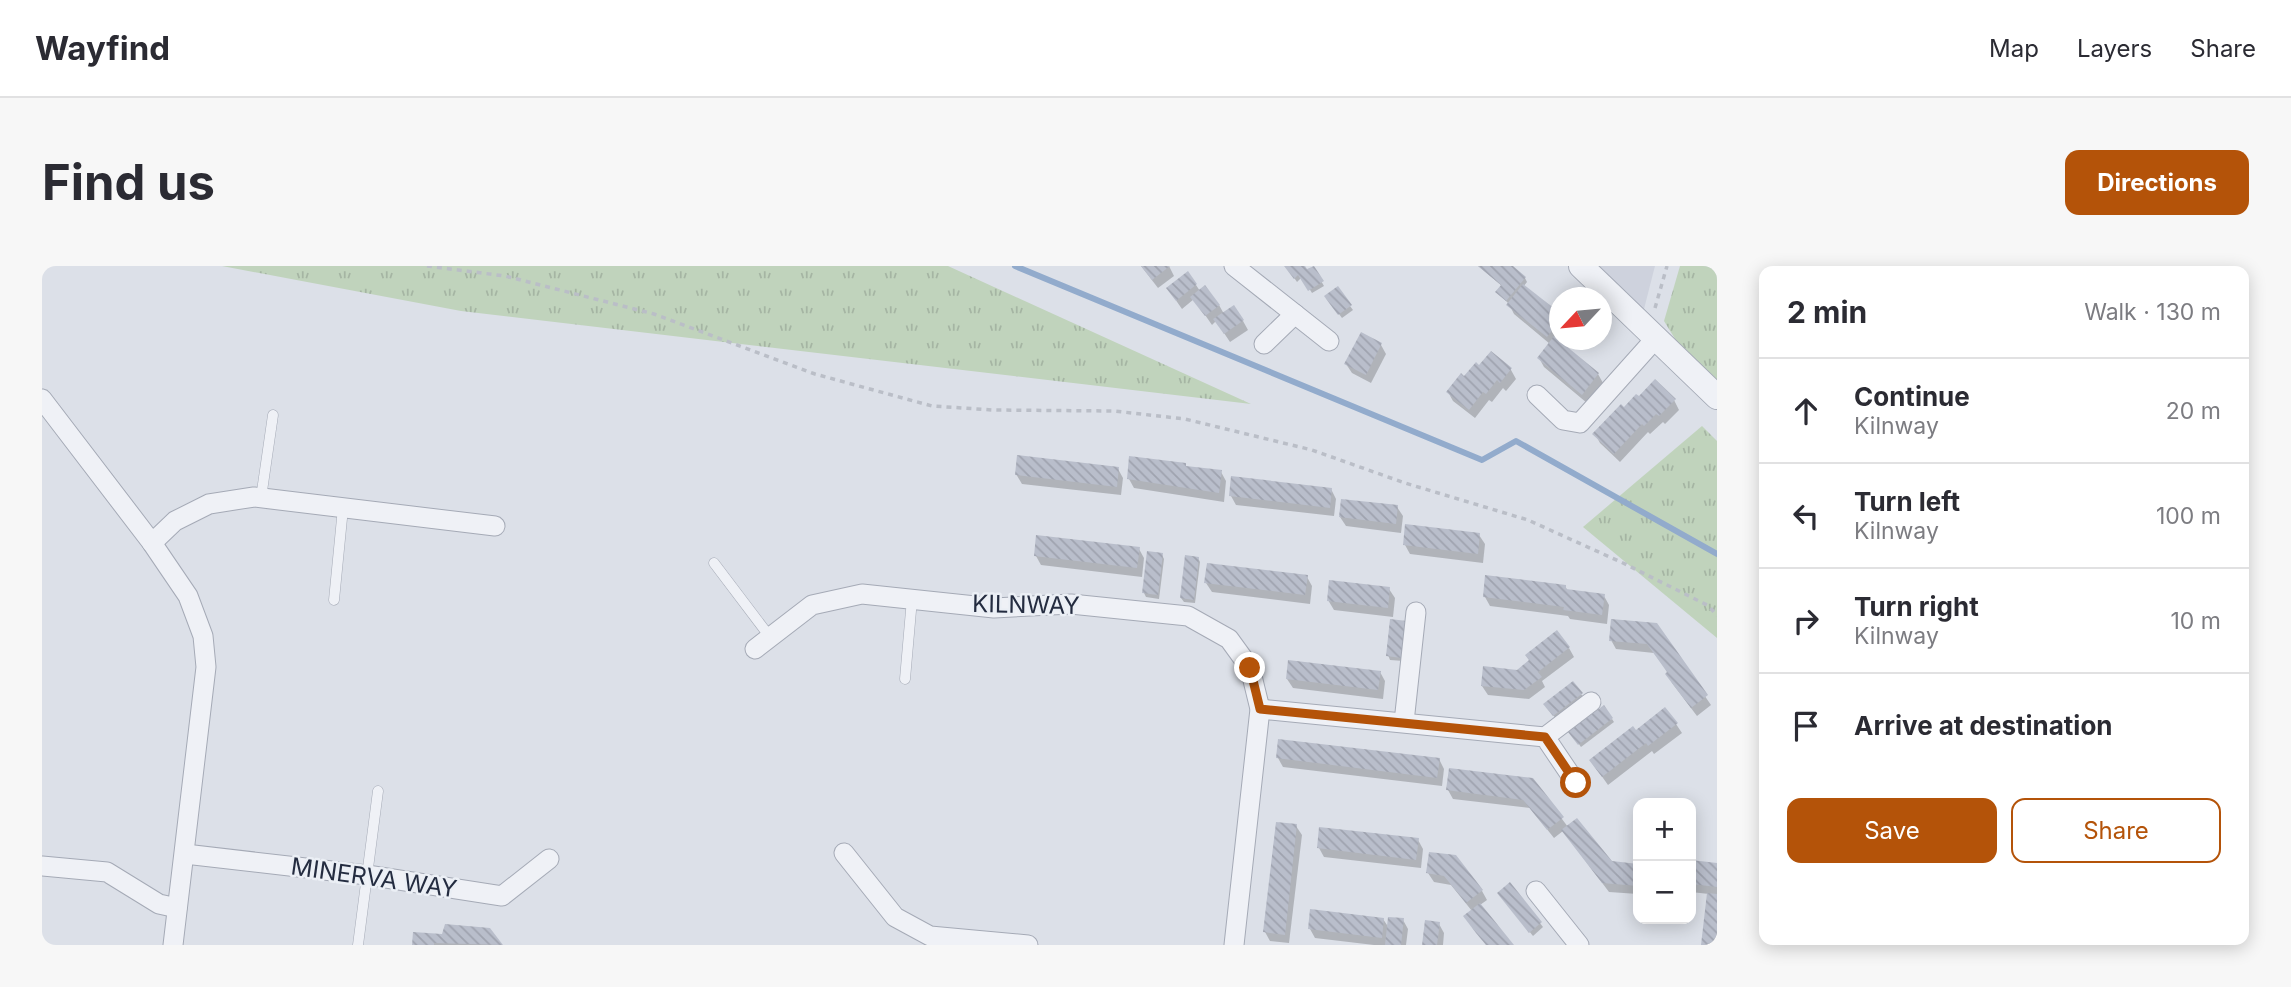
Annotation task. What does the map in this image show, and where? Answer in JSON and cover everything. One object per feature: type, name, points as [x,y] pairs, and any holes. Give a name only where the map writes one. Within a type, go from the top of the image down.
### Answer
[{"type":"street","points":[[1234,266],[1329,341]]},
{"type":"street","points":[[1581,266],[1717,397]]},
{"type":"street","points":[[1264,344],[1295,314]]},
{"type":"street","points":[[1537,395],[1563,420],[1580,423],[1652,334]]},
{"type":"street","points":[[42,399],[152,543],[188,596],[203,636],[206,667],[173,945]]},
{"type":"street","points":[[152,543],[175,521],[209,505],[254,497],[495,526]]},
{"type":"street","name":"KILNWAY","points":[[762,643],[811,605],[862,594],[994,608],[1071,604],[1188,616],[1229,639],[1250,668],[1260,709],[1234,945]]},
{"type":"street","points":[[1404,722],[1416,612]]},
{"type":"street","points":[[1260,709],[1545,737],[1591,702]]},
{"type":"street","points":[[1545,737],[1576,783]]},
{"type":"street","points":[[844,853],[895,917],[930,936],[1028,945]]},
{"type":"street","name":"MINERVA WAY","points":[[185,854],[367,875],[502,897],[549,859]]},
{"type":"street","points":[[42,866],[107,872],[159,904],[177,908]]},
{"type":"street","points":[[1536,891],[1579,945]]},
{"type":"lane","points":[[261,498],[274,415]]},
{"type":"lane","points":[[334,600],[343,508]]},
{"type":"lane","points":[[714,563],[762,643]]},
{"type":"lane","points":[[905,679],[912,599]]},
{"type":"lane","points":[[358,945],[379,791]]},
{"type":"path","points":[[427,266],[506,276],[654,314],[816,374],[932,406],[993,410],[1114,411],[1185,419],[1312,450],[1405,483],[1528,520],[1709,606],[1717,616]]},
{"type":"path","points":[[1652,334],[1667,266]]},
{"type":"shaded area","points":[[1597,266],[1655,266],[1643,313]]},
{"type":"green space","points":[[222,266],[948,266],[1251,404],[461,311]]},
{"type":"green space","points":[[1680,266],[1717,266],[1717,382],[1677,342],[1664,321]]},
{"type":"green space","points":[[1702,426],[1717,441],[1717,638],[1583,527]]},
{"type":"building","points":[[1141,266],[1170,266],[1152,280]]},
{"type":"building","points":[[1284,266],[1305,266],[1307,269],[1314,266],[1324,281],[1308,291],[1298,275],[1294,279]]},
{"type":"building","points":[[1478,266],[1513,266],[1526,277],[1506,301],[1495,292],[1501,285]]},
{"type":"building","points":[[1188,271],[1197,284],[1176,301],[1166,288]]},
{"type":"building","points":[[1523,284],[1549,304],[1549,335],[1547,337],[1506,305]]},
{"type":"building","points":[[1205,285],[1220,305],[1205,316],[1190,297]]},
{"type":"building","points":[[1338,286],[1352,305],[1338,315],[1324,296]]},
{"type":"building","points":[[1234,305],[1244,320],[1224,334],[1213,319]]},
{"type":"building","points":[[1361,332],[1382,343],[1366,375],[1344,364]]},
{"type":"building","points":[[1549,342],[1549,350],[1571,350],[1599,373],[1582,395],[1537,358]]},
{"type":"building","points":[[1491,351],[1512,368],[1500,383],[1497,380],[1486,394],[1483,392],[1469,410],[1446,392],[1461,373],[1464,376],[1476,362],[1479,365]]},
{"type":"building","points":[[1655,379],[1676,399],[1659,416],[1656,414],[1644,426],[1642,424],[1614,454],[1592,434],[1621,404],[1624,407],[1636,394],[1639,396]]},
{"type":"building","points":[[1017,455],[1119,467],[1117,487],[1015,475]]},
{"type":"building","points":[[1129,456],[1222,470],[1219,493],[1127,479]]},
{"type":"building","points":[[1231,476],[1332,488],[1330,508],[1229,496]]},
{"type":"building","points":[[1341,499],[1398,505],[1396,524],[1339,517]]},
{"type":"building","points":[[1405,524],[1480,533],[1478,554],[1403,545]]},
{"type":"building","points":[[1036,535],[1140,547],[1137,568],[1034,556]]},
{"type":"building","points":[[1147,551],[1163,553],[1158,595],[1142,593]]},
{"type":"building","points":[[1185,555],[1199,557],[1194,600],[1180,598]]},
{"type":"building","points":[[1207,563],[1308,575],[1305,595],[1204,583]]},
{"type":"building","points":[[1485,575],[1566,585],[1566,589],[1605,594],[1602,615],[1563,610],[1564,607],[1483,597]]},
{"type":"building","points":[[1329,580],[1390,587],[1388,608],[1327,601]]},
{"type":"building","points":[[1390,619],[1407,621],[1402,658],[1386,656]]},
{"type":"building","points":[[1611,619],[1657,623],[1708,695],[1691,708],[1665,674],[1667,672],[1647,644],[1609,641]]},
{"type":"building","points":[[1557,630],[1570,647],[1538,672],[1542,677],[1524,690],[1481,686],[1483,666],[1517,670],[1529,660],[1525,655]]},
{"type":"building","points":[[1288,660],[1381,671],[1378,690],[1286,679]]},
{"type":"building","points":[[1573,681],[1583,693],[1553,716],[1543,704]]},
{"type":"building","points":[[1604,705],[1613,718],[1578,745],[1568,732]]},
{"type":"building","points":[[1665,707],[1678,723],[1648,746],[1646,743],[1602,777],[1589,760],[1633,726],[1636,730]]},
{"type":"building","points":[[1278,739],[1440,758],[1437,778],[1276,758]]},
{"type":"building","points":[[1449,768],[1533,778],[1564,817],[1547,830],[1523,800],[1446,790]]},
{"type":"building","points":[[1577,818],[1612,861],[1633,863],[1633,886],[1602,883],[1561,830]]},
{"type":"building","points":[[1276,822],[1297,824],[1285,935],[1263,932]]},
{"type":"building","points":[[1319,827],[1419,838],[1416,860],[1317,848]]},
{"type":"building","points":[[1429,852],[1456,855],[1483,890],[1466,903],[1444,876],[1426,873]]},
{"type":"building","points":[[1696,861],[1717,863],[1717,887],[1696,885]]},
{"type":"building","points":[[1510,882],[1542,922],[1529,933],[1497,893]]},
{"type":"building","points":[[1707,893],[1717,894],[1717,945],[1701,945]]},
{"type":"building","points":[[1480,903],[1514,945],[1486,945],[1476,933],[1463,916]]},
{"type":"building","points":[[1310,909],[1384,918],[1382,938],[1308,929]]},
{"type":"building","points":[[1388,917],[1404,918],[1401,945],[1385,945]]},
{"type":"building","points":[[1425,920],[1440,922],[1437,945],[1422,945]]},
{"type":"building","points":[[445,924],[490,928],[503,945],[412,945],[413,932],[442,934]]},
{"type":"waterway","points":[[1015,266],[1482,460],[1516,441],[1717,554]]},
{"type":"route","points":[[1250,668],[1260,709],[1545,737],[1576,783]]}]
